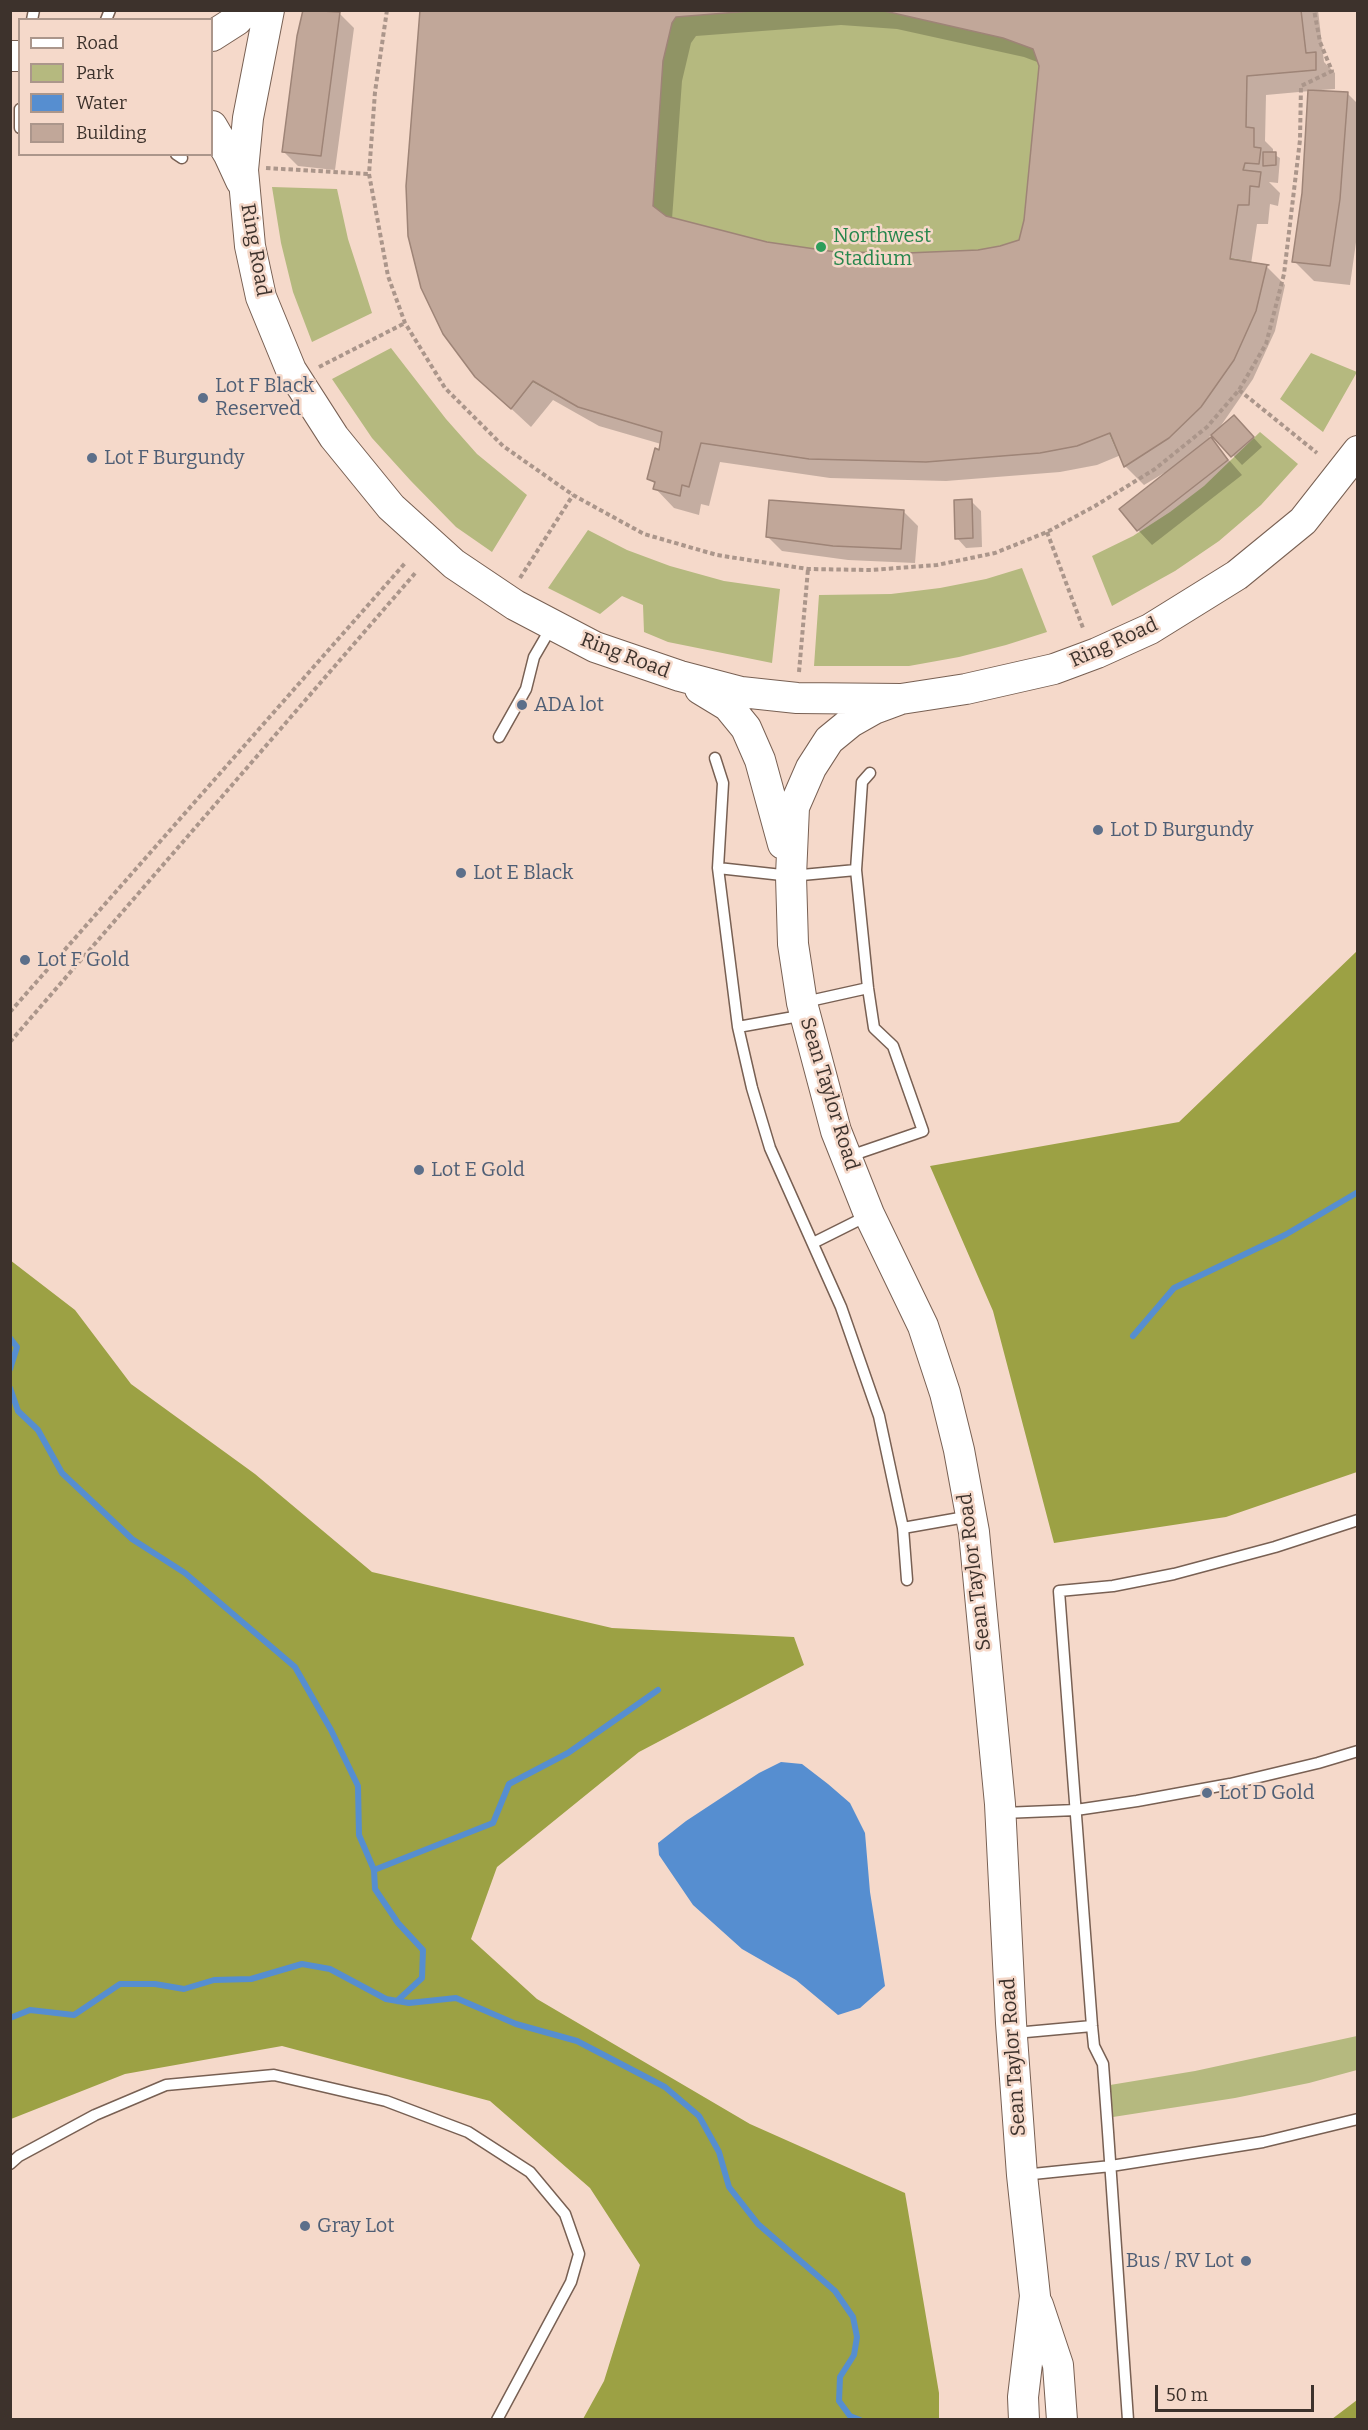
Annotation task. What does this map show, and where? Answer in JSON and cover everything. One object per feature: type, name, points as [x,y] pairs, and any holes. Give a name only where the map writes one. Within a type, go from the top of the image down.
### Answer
[{"type":"main road","points":[[213,35],[237,20],[246,10]]},
{"type":"main road","name":"Ring Road","points":[[268,10],[248,118],[243,170],[250,246],[261,297],[291,370],[334,437],[392,507],[454,564],[515,605],[552,626],[595,646],[680,676],[741,692],[797,698],[901,699],[966,689],[1054,669],[1150,629],[1237,575],[1304,521],[1358,451]]},
{"type":"main road","points":[[213,128],[229,155],[245,192]]},
{"type":"main road","name":"Sean Taylor Road","points":[[680,676],[728,706],[746,728],[771,793],[790,876]]},
{"type":"main road","name":"Sean Taylor Road","points":[[901,699],[874,709],[851,722],[830,740],[811,768],[794,807],[790,876],[793,944],[803,1009],[833,1121],[869,1214],[923,1326],[951,1416],[971,1516],[1000,1813],[1022,2175],[1035,2296],[1023,2397],[1024,2420]]},
{"type":"main road","name":"Sean Taylor Road","points":[[1035,2296],[1059,2365],[1062,2420]]},
{"type":"main road","points":[[1059,2365],[1071,2420]]},
{"type":"lane","points":[[499,737],[526,689],[534,657],[552,626]]},
{"type":"lane","points":[[715,758],[723,783],[718,868],[738,1027],[752,1088],[770,1148],[841,1307],[879,1416],[903,1528],[907,1580]]},
{"type":"lane","points":[[847,1157],[923,1131],[893,1046],[874,1028],[868,988],[856,870],[862,782],[870,773]]},
{"type":"lane","points":[[718,868],[790,876],[856,870]]},
{"type":"lane","points":[[738,1027],[868,988]]},
{"type":"lane","points":[[813,1243],[869,1214]]},
{"type":"lane","points":[[903,1528],[971,1516]]},
{"type":"lane","points":[[1128,2420],[1111,2166],[1102,2064],[1094,2046],[1092,2026],[1059,1591],[1113,1586],[1174,1574],[1275,1547],[1358,1520]]},
{"type":"lane","points":[[1000,1813],[1076,1810],[1230,1784],[1358,1751]]},
{"type":"lane","points":[[1012,2034],[1092,2026]]},
{"type":"lane","points":[[10,2164],[19,2156],[95,2115],[166,2085],[274,2075],[386,2101],[468,2132],[530,2172],[566,2214],[579,2254],[571,2282],[497,2420]]},
{"type":"lane","points":[[1022,2175],[1111,2166],[1263,2142],[1358,2119]]},
{"type":"path","points":[[386,11],[375,92],[369,174],[388,276],[405,323],[445,388],[502,446],[573,495],[644,534],[717,555],[808,569],[871,570],[937,565],[996,553],[1047,532],[1155,469],[1207,427],[1239,390],[1266,344],[1284,274],[1300,140],[1300,86],[1332,71],[1320,42],[1314,10]]},
{"type":"path","points":[[266,168],[369,174]]},
{"type":"path","points":[[318,367],[405,323]]},
{"type":"path","points":[[1239,390],[1317,453]]},
{"type":"path","points":[[519,578],[573,495]]},
{"type":"path","points":[[1047,532],[1083,628]]},
{"type":"path","points":[[10,1012],[406,562]]},
{"type":"path","points":[[799,672],[808,569]]},
{"type":"path","points":[[10,1042],[417,571]]},
{"type":"green space","name":"Northwest Stadium","points":[[1301,10],[1306,52],[1316,52],[1316,70],[1247,76],[1246,127],[1254,128],[1254,147],[1261,148],[1259,164],[1245,163],[1244,170],[1261,172],[1259,187],[1250,186],[1249,205],[1238,205],[1230,258],[1269,265],[1267,265],[1256,311],[1234,360],[1201,407],[1169,438],[1124,467],[1109,433],[1077,446],[1040,453],[926,462],[809,459],[701,443],[689,487],[682,485],[680,496],[653,489],[655,482],[647,479],[655,448],[659,449],[662,432],[578,407],[533,382],[511,409],[475,377],[443,334],[421,288],[408,236],[406,186],[420,11]]},
{"type":"green space","points":[[272,187],[337,189],[348,239],[372,313],[312,342],[293,292],[281,243]]},
{"type":"green space","points":[[391,348],[446,419],[477,454],[527,495],[492,552],[456,527],[411,481],[372,438],[332,379]]},
{"type":"green space","points":[[1311,353],[1357,372],[1323,432],[1280,399]]},
{"type":"green space","points":[[1260,432],[1298,464],[1261,505],[1219,541],[1175,571],[1112,606],[1092,556],[1133,536],[1170,512],[1204,486]]},
{"type":"green space","points":[[588,530],[627,550],[670,566],[724,581],[780,589],[772,663],[668,642],[644,632],[643,605],[622,596],[600,614],[548,588]]},
{"type":"green space","points":[[1022,568],[1047,632],[959,657],[909,666],[814,666],[819,595],[891,594],[940,588],[986,579]]},
{"type":"green space","points":[[1357,951],[1357,1472],[1226,1517],[1054,1543],[993,1311],[930,1166],[1179,1122]]},
{"type":"green space","points":[[10,1260],[75,1310],[131,1384],[255,1474],[372,1572],[612,1628],[794,1637],[804,1665],[639,1752],[497,1867],[471,1939],[537,1999],[750,2124],[905,2193],[939,2393],[939,2419],[583,2419],[604,2381],[640,2265],[590,2188],[490,2101],[282,2046],[125,2074],[11,2119]]},
{"type":"green space","points":[[1357,2036],[1357,2070],[1309,2083],[1235,2098],[1113,2117],[1110,2085],[1195,2071]]},
{"type":"green space","points":[[1357,2400],[1357,2419],[1332,2419]]},
{"type":"water","points":[[781,1762],[802,1764],[828,1784],[850,1803],[865,1833],[870,1892],[885,1986],[860,2008],[838,2015],[796,1980],[742,1949],[693,1905],[659,1855],[658,1843],[686,1821],[759,1773]]},
{"type":"building","points":[[303,10],[340,12],[321,156],[282,152],[297,36]]},
{"type":"building","name":"Northwest Stadium","points":[[420,10],[763,10],[676,17],[672,23],[663,61],[653,206],[666,216],[767,242],[836,252],[907,253],[978,250],[1019,240],[1024,220],[1039,66],[1033,49],[1003,38],[880,10],[1301,10],[1306,53],[1316,52],[1316,70],[1247,76],[1246,127],[1254,128],[1254,147],[1261,148],[1259,164],[1245,163],[1243,170],[1261,172],[1259,187],[1250,186],[1249,205],[1238,205],[1230,259],[1269,265],[1267,265],[1256,311],[1234,360],[1201,407],[1169,438],[1124,467],[1110,433],[1077,446],[1040,453],[926,462],[809,459],[701,443],[689,487],[682,485],[680,496],[653,489],[655,482],[647,479],[655,448],[659,450],[662,432],[578,407],[533,381],[511,409],[475,377],[443,334],[421,288],[408,236],[406,186]]},
{"type":"building","points":[[1308,90],[1348,92],[1340,199],[1330,266],[1292,262],[1302,193]]},
{"type":"building","points":[[1263,152],[1276,152],[1276,165],[1263,166]]},
{"type":"building","points":[[1234,415],[1254,437],[1231,457],[1211,435]]},
{"type":"building","points":[[1211,437],[1228,460],[1137,531],[1119,509]]},
{"type":"building","points":[[972,499],[973,538],[955,539],[954,500]]},
{"type":"building","points":[[769,500],[904,510],[901,549],[833,546],[766,537]]},
{"type":"waterway","points":[[1133,1336],[1174,1288],[1285,1235],[1358,1192]]},
{"type":"waterway","points":[[10,1338],[17,1347],[10,1369]]},
{"type":"waterway","points":[[10,1388],[18,1411],[38,1430],[62,1473],[132,1539],[185,1573],[295,1667],[331,1730],[358,1786],[359,1835],[374,1870]]},
{"type":"waterway","points":[[397,2001],[422,1978],[423,1950],[398,1923],[375,1889],[374,1870],[493,1823],[509,1784],[568,1753],[658,1690]]},
{"type":"waterway","points":[[10,2018],[30,2010],[74,2015],[120,1984],[155,1984],[184,1989],[214,1980],[251,1979],[302,1964],[330,1969],[386,1999],[409,2003],[456,1998],[516,2024],[577,2041],[665,2087],[699,2116],[719,2152],[729,2187],[758,2224],[835,2291],[853,2317],[857,2337],[854,2355],[840,2377],[839,2401],[850,2416],[860,2420]]},
{"type":"place","name":"Northwest Stadium","points":[[821,247]]},
{"type":"place","name":"Lot F Black Reserved","points":[[203,398]]},
{"type":"place","name":"Lot F Burgundy","points":[[92,458]]},
{"type":"place","name":"ADA lot","points":[[522,705]]},
{"type":"place","name":"Lot D Burgundy","points":[[1098,830]]},
{"type":"place","name":"Lot E Black","points":[[461,873]]},
{"type":"place","name":"Lot F Gold","points":[[25,960]]},
{"type":"place","name":"Lot E Gold","points":[[419,1170]]},
{"type":"place","name":"Lot D Gold","points":[[1207,1793]]},
{"type":"place","name":"Gray Lot","points":[[305,2226]]},
{"type":"place","name":"Bus / RV Lot","points":[[1246,2261]]}]
